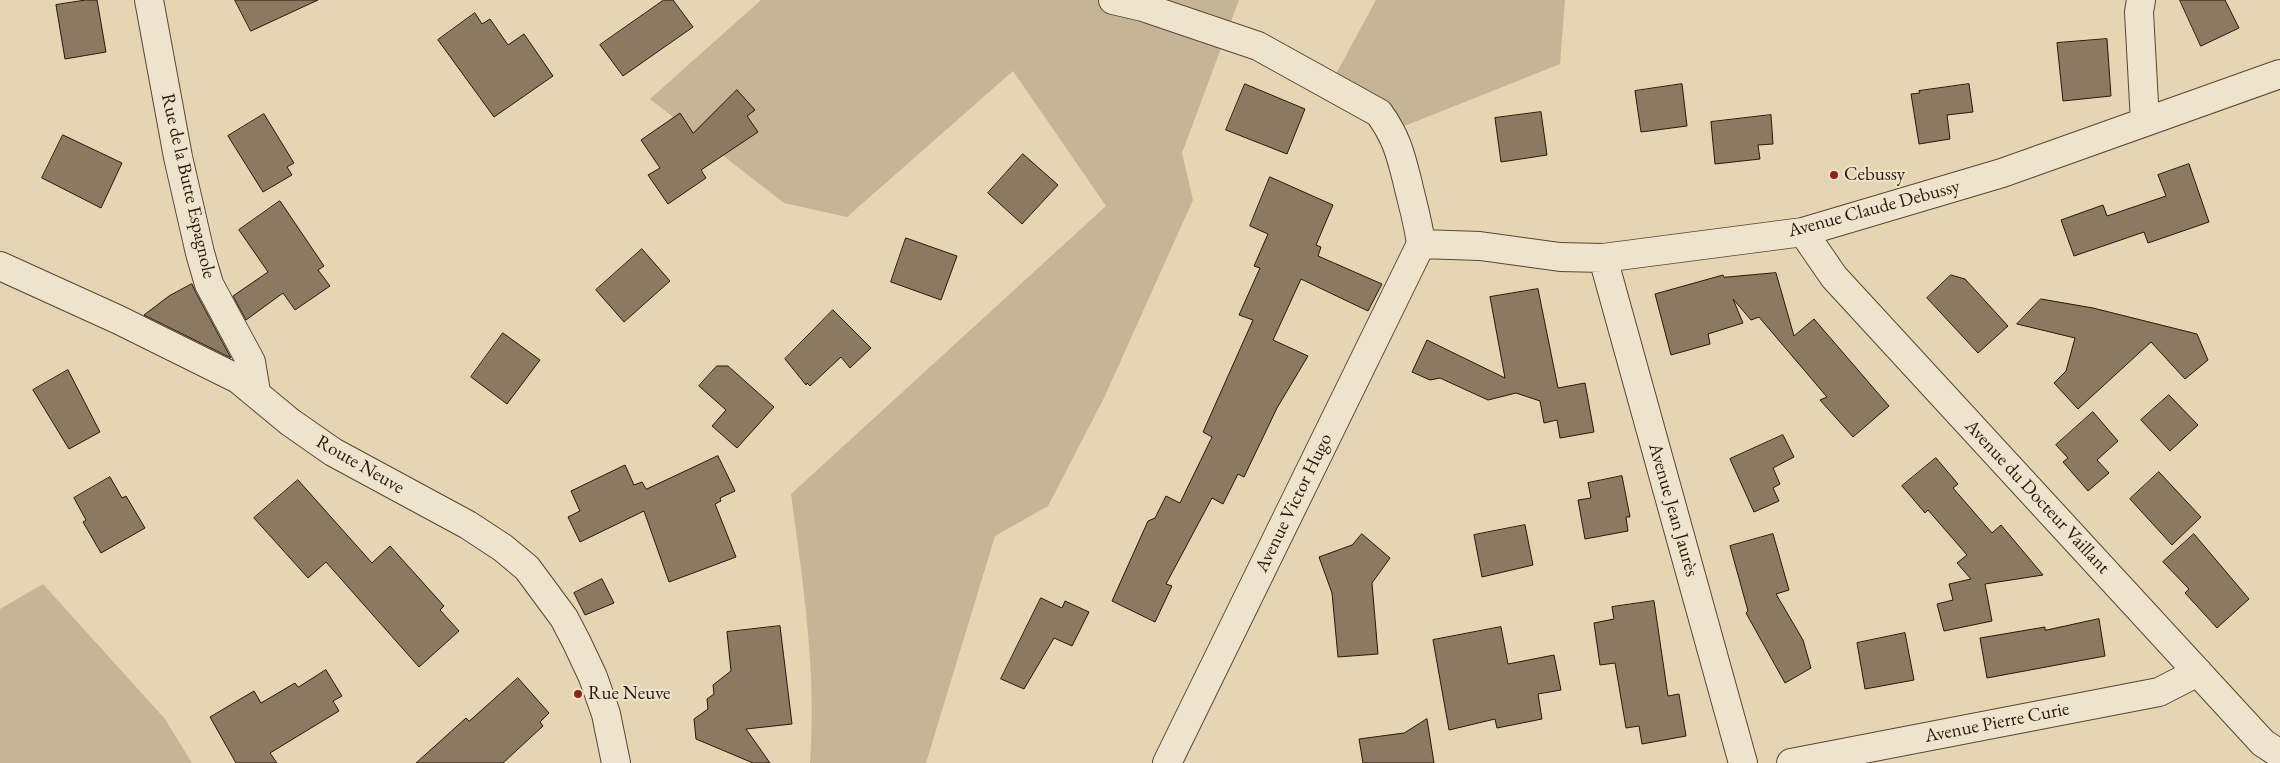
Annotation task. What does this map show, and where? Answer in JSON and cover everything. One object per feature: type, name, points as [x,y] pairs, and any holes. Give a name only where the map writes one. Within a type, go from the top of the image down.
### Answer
[{"type":"street","name":"Rue de la Butte Espagnole","points":[[149,0],[178,157],[200,253],[209,284],[251,362],[256,392]]},
{"type":"street","points":[[1113,0],[1143,7],[1258,46],[1379,113],[1392,131],[1402,154],[1418,215],[1421,244]]},
{"type":"street","points":[[2141,0],[2139,12],[2146,122]]},
{"type":"street","name":"Avenue Claude Debussy","points":[[1421,244],[1480,246],[1560,257],[1603,258],[1803,232],[2002,173],[2280,74]]},
{"type":"street","name":"Avenue du Docteur Vaillant","points":[[1803,232],[1834,277],[2263,743],[2280,754]]},
{"type":"street","name":"Avenue Victor Hugo","points":[[1167,763],[1421,244]]},
{"type":"street","name":"Avenue Jean Jaurès","points":[[1603,258],[1743,763]]},
{"type":"street","name":"Route Neuve","points":[[0,266],[127,324],[238,379],[290,422],[333,452],[468,525],[503,548],[527,568],[564,618],[594,677],[606,714],[616,763]]},
{"type":"street","name":"Avenue Pierre Curie","points":[[1792,763],[2159,692],[2198,672]]},
{"type":"shaded area","points":[[761,0],[1239,0],[1182,153],[1193,200],[1104,398],[1048,506],[995,536],[926,763],[810,763],[812,696],[808,628],[791,494],[1106,206],[1013,71],[847,217],[784,203],[650,99]]},
{"type":"shaded area","points":[[1376,0],[1565,0],[1560,64],[1392,131],[1330,85]]},
{"type":"shaded area","points":[[43,584],[165,719],[192,763],[0,763],[0,609]]},
{"type":"building","points":[[97,0],[106,52],[65,59],[56,5]]},
{"type":"building","points":[[235,0],[318,0],[251,31]]},
{"type":"building","points":[[664,0],[673,0],[693,27],[623,76],[600,45]]},
{"type":"building","points":[[2180,0],[2225,0],[2239,28],[2201,46]]},
{"type":"building","points":[[475,13],[482,24],[490,19],[508,45],[524,34],[553,76],[494,117],[438,40]]},
{"type":"building","points":[[2107,39],[2111,96],[2063,101],[2057,43]]},
{"type":"building","points":[[1245,84],[1305,109],[1287,154],[1226,130]]},
{"type":"building","points":[[1682,84],[1687,126],[1641,132],[1635,91]]},
{"type":"building","points":[[1969,84],[1973,112],[1947,115],[1950,139],[1919,144],[1911,94],[1920,93],[1919,91]]},
{"type":"building","points":[[737,90],[755,110],[747,116],[758,132],[701,170],[706,178],[668,204],[648,175],[660,168],[641,140],[680,113],[693,133]]},
{"type":"building","points":[[1541,112],[1547,155],[1501,162],[1495,118]]},
{"type":"building","points":[[264,114],[294,163],[287,167],[292,175],[263,192],[228,136]]},
{"type":"building","points":[[1771,115],[1773,144],[1758,145],[1760,159],[1715,164],[1711,122]]},
{"type":"building","points":[[63,135],[122,163],[101,208],[42,178]]},
{"type":"building","points":[[1023,154],[1058,185],[1022,224],[988,193]]},
{"type":"building","points":[[2189,164],[2209,222],[2148,243],[2144,232],[2074,256],[2061,220],[2103,205],[2107,216],[2166,196],[2158,175]]},
{"type":"building","points":[[1270,177],[1333,205],[1316,245],[1321,247],[1318,256],[1382,284],[1368,311],[1301,279],[1273,340],[1308,356],[1277,408],[1244,477],[1238,474],[1223,504],[1212,498],[1166,584],[1172,586],[1155,622],[1112,601],[1148,521],[1155,518],[1166,496],[1180,503],[1212,437],[1203,432],[1253,320],[1239,315],[1260,268],[1254,266],[1268,234],[1250,226]]},
{"type":"building","points":[[280,201],[324,266],[318,270],[330,286],[295,310],[283,293],[246,320],[233,296],[268,272],[239,230]]},
{"type":"building","points":[[906,238],[957,256],[941,300],[891,282]]},
{"type":"building","points":[[642,249],[670,281],[624,322],[596,290]]},
{"type":"building","points":[[1776,273],[1794,336],[1814,319],[1889,406],[1853,437],[1820,400],[1827,397],[1759,317],[1751,320],[1733,299],[1743,323],[1708,334],[1710,344],[1671,355],[1655,294],[1723,275],[1724,277]]},
{"type":"building","points":[[1951,275],[1965,279],[2008,326],[1978,353],[1927,298]]},
{"type":"building","points":[[192,284],[231,358],[144,315],[169,296]]},
{"type":"building","points":[[1538,289],[1558,388],[1585,383],[1594,432],[1560,438],[1557,420],[1544,423],[1540,401],[1516,393],[1488,400],[1440,378],[1430,380],[1412,372],[1427,340],[1505,378],[1490,297]]},
{"type":"building","points":[[2041,299],[2093,308],[2197,334],[2208,360],[2185,379],[2151,342],[2078,409],[2054,383],[2066,371],[2075,338],[2017,324]]},
{"type":"building","points":[[833,310],[871,348],[850,368],[841,357],[810,386],[807,383],[806,385],[785,359]]},
{"type":"building","points":[[503,333],[540,360],[507,404],[471,377]]},
{"type":"building","points":[[717,366],[728,366],[774,407],[737,448],[712,426],[726,410],[699,386]]},
{"type":"building","points":[[68,370],[100,432],[69,449],[33,390]]},
{"type":"building","points":[[2169,395],[2198,425],[2170,451],[2141,420]]},
{"type":"building","points":[[2093,412],[2118,441],[2097,460],[2109,473],[2088,491],[2063,462],[2068,458],[2056,445]]},
{"type":"building","points":[[1783,435],[1794,457],[1773,468],[1780,484],[1773,488],[1779,501],[1754,512],[1730,459]]},
{"type":"building","points":[[718,456],[735,491],[720,498],[721,501],[715,504],[736,557],[669,582],[644,511],[580,542],[568,517],[580,511],[571,491],[625,465],[634,485],[642,482],[646,489]]},
{"type":"building","points":[[1936,458],[1958,484],[1953,488],[1992,533],[2001,525],[2043,575],[1985,584],[1992,621],[1944,631],[1937,604],[1953,600],[1949,584],[1971,579],[1957,563],[1967,555],[1928,510],[1925,513],[1902,486]]},
{"type":"building","points":[[2159,472],[2201,517],[2172,545],[2130,499]]},
{"type":"building","points":[[1622,476],[1630,517],[1626,517],[1628,531],[1585,539],[1578,500],[1591,498],[1588,483]]},
{"type":"building","points":[[110,477],[122,498],[126,496],[145,528],[101,553],[83,522],[86,520],[74,498]]},
{"type":"building","points":[[298,480],[372,563],[390,546],[444,606],[440,610],[459,631],[419,667],[326,562],[308,578],[254,518]]},
{"type":"building","points":[[1525,525],[1533,565],[1482,577],[1474,535]]},
{"type":"building","points":[[1362,534],[1390,558],[1372,583],[1378,654],[1338,657],[1332,593],[1319,557],[1352,545]]},
{"type":"building","points":[[1773,534],[1789,590],[1776,594],[1803,640],[1811,668],[1785,683],[1746,613],[1748,611],[1730,546]]},
{"type":"building","points":[[2194,534],[2249,599],[2217,628],[2185,593],[2189,589],[2163,562]]},
{"type":"building","points":[[602,579],[614,603],[585,615],[574,593]]},
{"type":"building","points":[[1041,598],[1062,608],[1065,601],[1089,612],[1072,646],[1054,638],[1024,689],[1001,679]]},
{"type":"building","points":[[1654,601],[1668,696],[1679,694],[1686,736],[1642,744],[1639,726],[1626,728],[1615,663],[1600,665],[1594,623],[1614,619],[1612,607]]},
{"type":"building","points":[[2099,619],[2105,656],[1987,678],[1980,638],[2045,627],[2045,630]]},
{"type":"building","points":[[780,626],[792,724],[746,729],[770,763],[753,763],[696,739],[694,719],[708,709],[707,699],[714,694],[713,685],[731,671],[727,632]]},
{"type":"building","points":[[1501,627],[1508,664],[1554,655],[1561,690],[1538,694],[1542,719],[1497,728],[1495,719],[1449,730],[1433,640]]},
{"type":"building","points":[[1905,633],[1914,680],[1865,689],[1857,643]]},
{"type":"building","points":[[326,670],[342,696],[333,701],[339,711],[270,753],[277,763],[236,763],[210,717],[254,691],[261,703],[295,683],[298,687]]},
{"type":"building","points":[[518,678],[549,713],[540,722],[543,726],[503,763],[416,763],[466,718],[469,721]]},
{"type":"building","points":[[1427,719],[1434,763],[1363,763],[1359,739],[1404,733]]},
{"type":"place","name":"Cebussy","points":[[1834,175]]},
{"type":"place","name":"Rue Neuve","points":[[578,694]]}]
